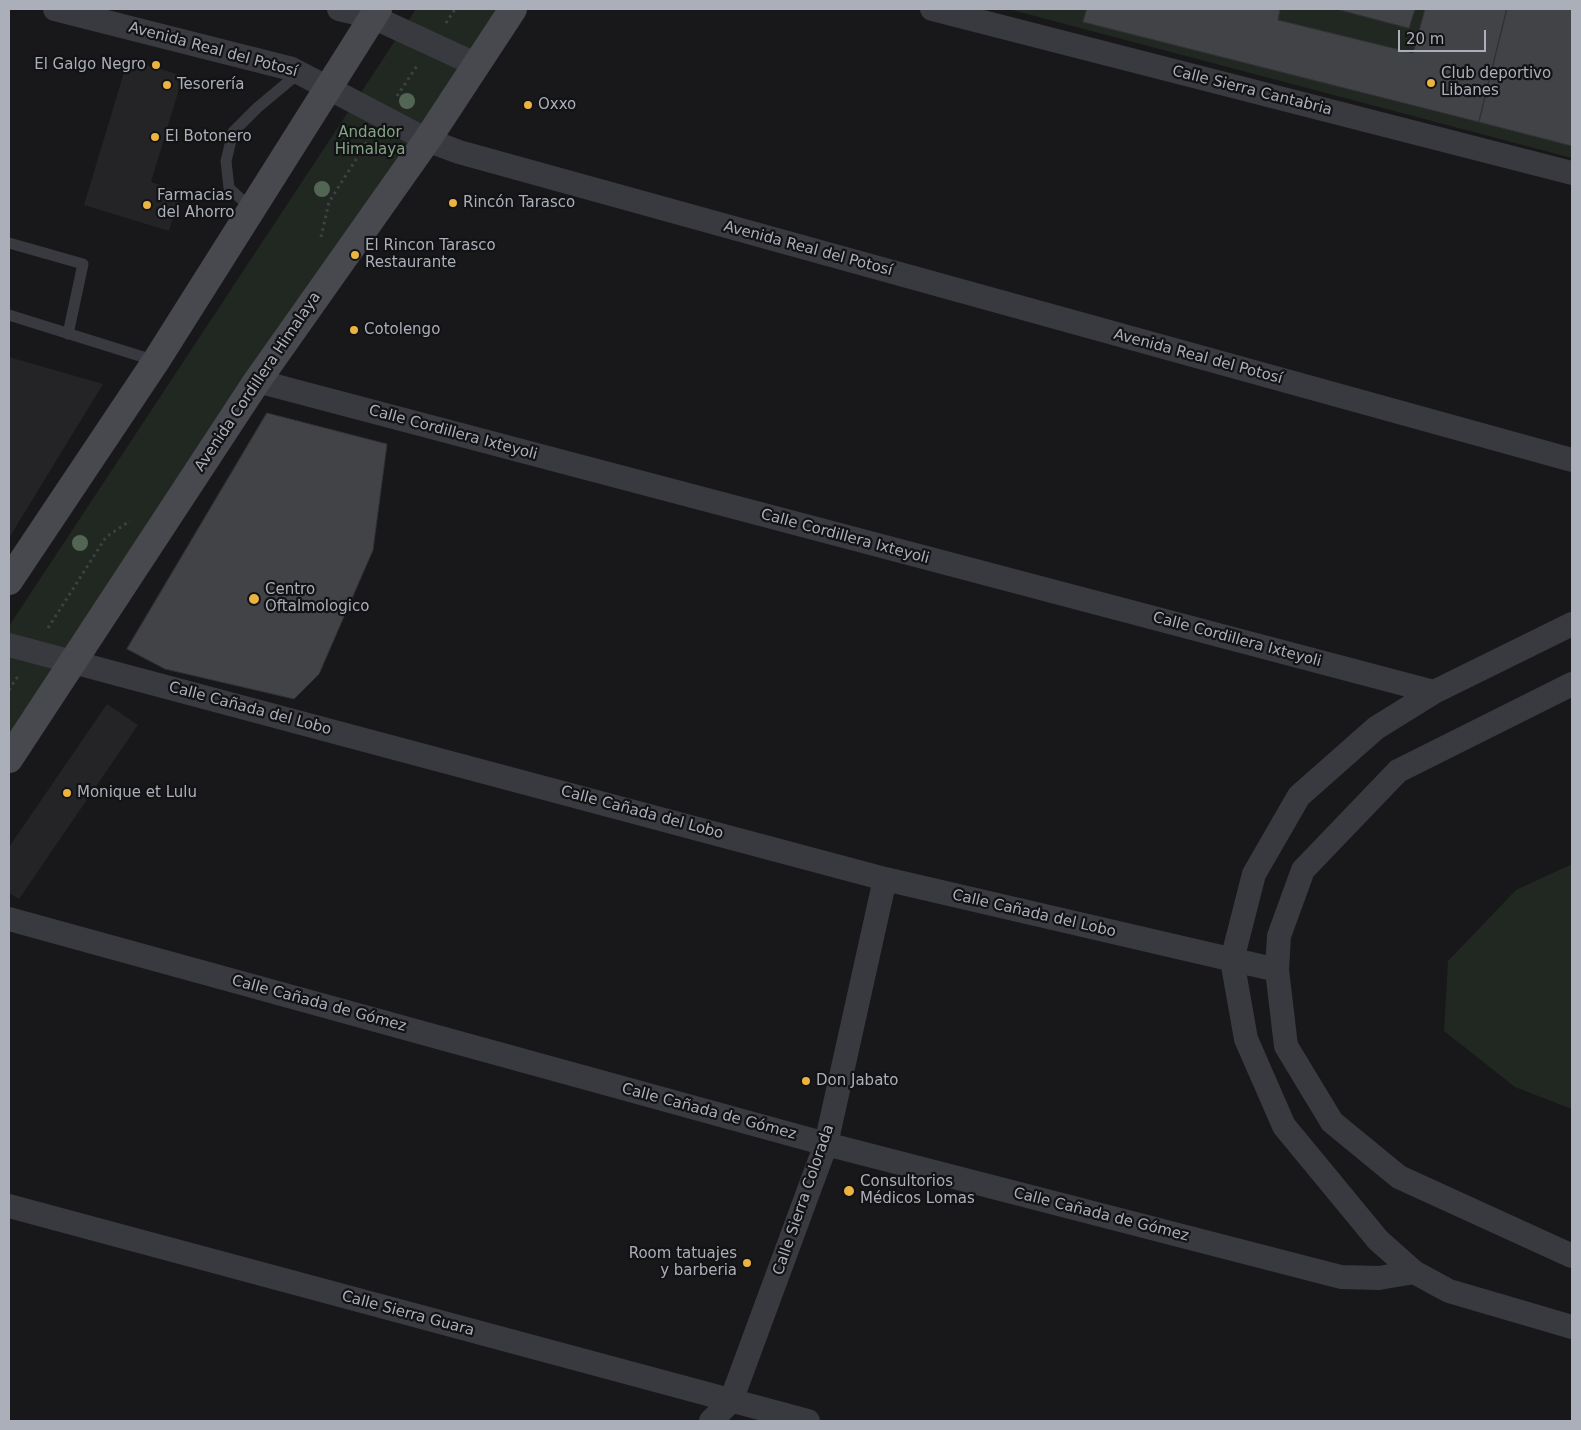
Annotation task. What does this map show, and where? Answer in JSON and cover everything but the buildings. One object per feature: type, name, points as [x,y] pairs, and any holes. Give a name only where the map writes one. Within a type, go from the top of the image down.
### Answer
[{"type":"main road","name":"Avenida Cordillera Himalaya","points":[[9,759],[257,382],[428,140],[513,9]]},
{"type":"main road","points":[[9,581],[156,361],[376,13]]},
{"type":"street","name":"Avenida Real del Potosí","points":[[55,9],[292,69],[428,140],[459,152],[1572,460]]},
{"type":"street","points":[[340,9],[376,13],[432,44],[477,65]]},
{"type":"street","name":"Calle Sierra Cantabria","points":[[932,9],[1572,173]]},
{"type":"street","name":"Calle Cordillera Ixteyoli","points":[[257,382],[1434,692]]},
{"type":"street","points":[[1572,624],[1434,692],[1376,728],[1299,796],[1254,874],[1232,960],[1246,1039],[1284,1126],[1378,1240],[1414,1272],[1449,1290],[1572,1327]]},
{"type":"street","name":"Calle Cañada del Lobo","points":[[9,645],[885,878],[1277,970]]},
{"type":"street","points":[[1572,684],[1398,771],[1303,870],[1279,936],[1277,970],[1286,1046],[1332,1122],[1399,1176],[1572,1256]]},
{"type":"street","name":"Calle Sierra Colorada","points":[[711,1421],[731,1401],[826,1144],[885,878]]},
{"type":"street","name":"Calle Cañada de Gómez","points":[[9,918],[826,1144],[1341,1277],[1378,1278],[1414,1272]]},
{"type":"street","name":"Calle Sierra Guara","points":[[9,1206],[808,1421]]},
{"type":"lane","points":[[252,210],[229,188],[226,161],[233,132],[300,72]]},
{"type":"lane","points":[[9,243],[83,264],[68,334]]},
{"type":"lane","points":[[9,315],[156,361]]},
{"type":"path","points":[[321,238],[329,202],[455,9]]},
{"type":"path","points":[[9,690],[106,537],[131,520]]},
{"type":"shaded area","points":[[128,59],[183,76],[151,182],[181,192],[169,231],[84,205]]},
{"type":"shaded area","points":[[9,357],[103,384],[9,538]]},
{"type":"shaded area","points":[[107,704],[138,725],[19,899],[9,893],[9,847]]},
{"type":"green space","name":"Andador Himalaya","points":[[416,9],[499,9],[9,750],[9,626]]},
{"type":"green space","name":"Club deportivo Libanes","points":[[1008,9],[1572,9],[1572,158]]},
{"type":"green space","points":[[1572,864],[1572,1109],[1515,1087],[1444,1031],[1448,961],[1516,890]]},
{"type":"place","name":"El Galgo Negro","points":[[156,65]]},
{"type":"place","name":"Club deportivo Libanes","points":[[1431,83]]},
{"type":"place","name":"Tesorería","points":[[167,85]]},
{"type":"place","name":"Oxxo","points":[[528,105]]},
{"type":"place","name":"El Botonero","points":[[155,137]]},
{"type":"place","name":"Rincón Tarasco","points":[[453,203]]},
{"type":"place","name":"Farmacias del Ahorro","points":[[147,205]]},
{"type":"place","name":"El Rincon Tarasco Restaurante","points":[[355,255]]},
{"type":"place","name":"Cotolengo","points":[[354,330]]},
{"type":"place","name":"Centro Oftalmologico","points":[[254,599]]},
{"type":"place","name":"Monique et Lulu","points":[[67,793]]},
{"type":"place","name":"Don Jabato","points":[[806,1081]]},
{"type":"place","name":"Consultorios Médicos Lomas","points":[[849,1191]]},
{"type":"place","name":"Room tatuajes y barberia","points":[[747,1263]]}]
